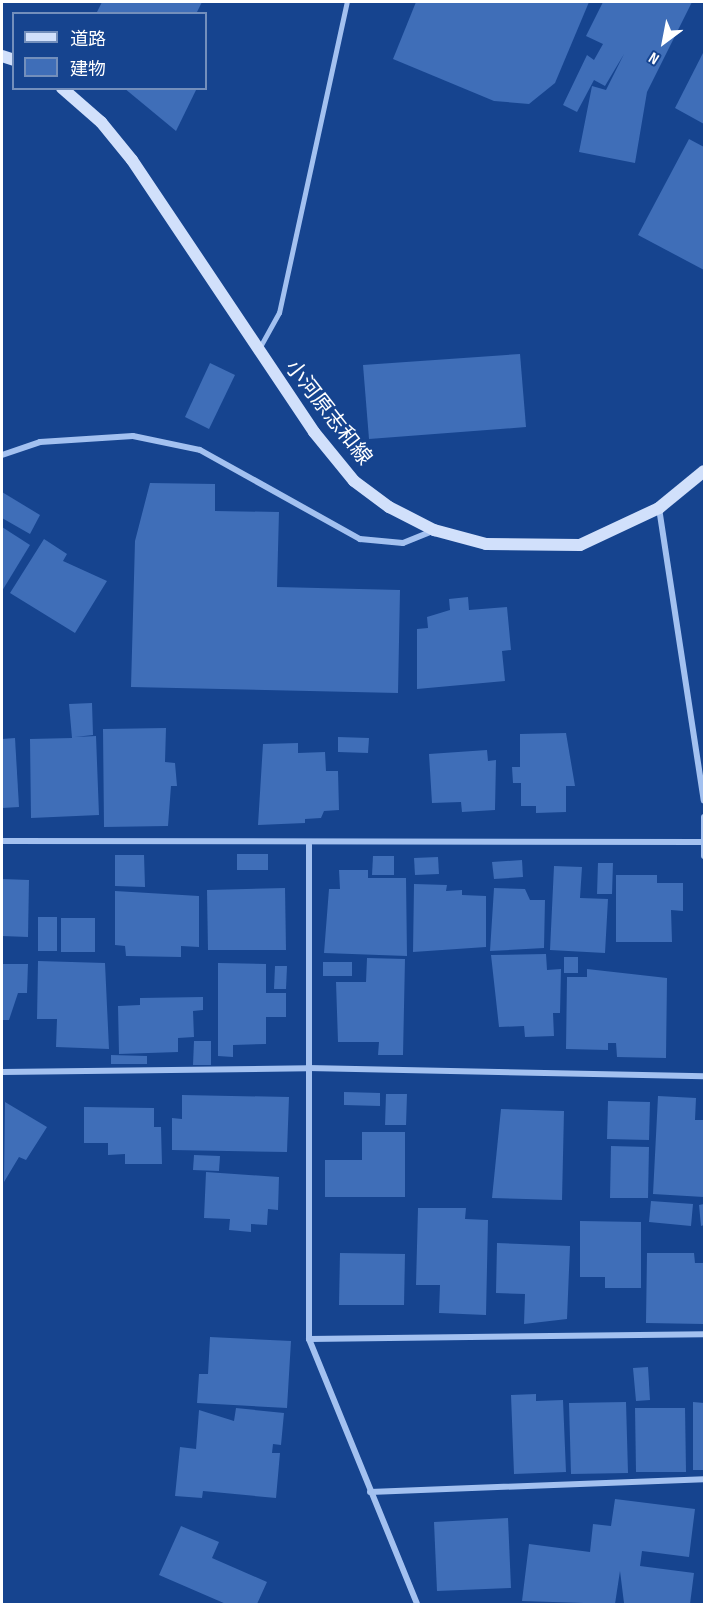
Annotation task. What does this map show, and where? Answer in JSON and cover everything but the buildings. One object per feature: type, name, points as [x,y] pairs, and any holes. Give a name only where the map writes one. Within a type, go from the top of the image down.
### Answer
[{"type":"main road","name":"小河原志和線","points":[[64,90],[101,122],[132,160],[257,352],[354,481],[434,530],[486,544],[579,545],[659,508],[705,471]]},
{"type":"street","points":[[2,455],[40,442],[133,436],[200,450],[360,539],[403,543],[434,530]]},
{"type":"street","points":[[659,508],[705,801]]},
{"type":"street","points":[[705,817],[703,842],[705,856]]},
{"type":"street","points":[[2,840],[309,845],[703,842]]},
{"type":"street","points":[[309,845],[309,1339],[417,1605]]},
{"type":"street","points":[[2,1072],[308,1068],[705,1076]]},
{"type":"street","points":[[309,1339],[705,1334]]},
{"type":"street","points":[[370,1492],[705,1479]]},
{"type":"lane","points":[[257,352],[279,313],[347,2]]}]
